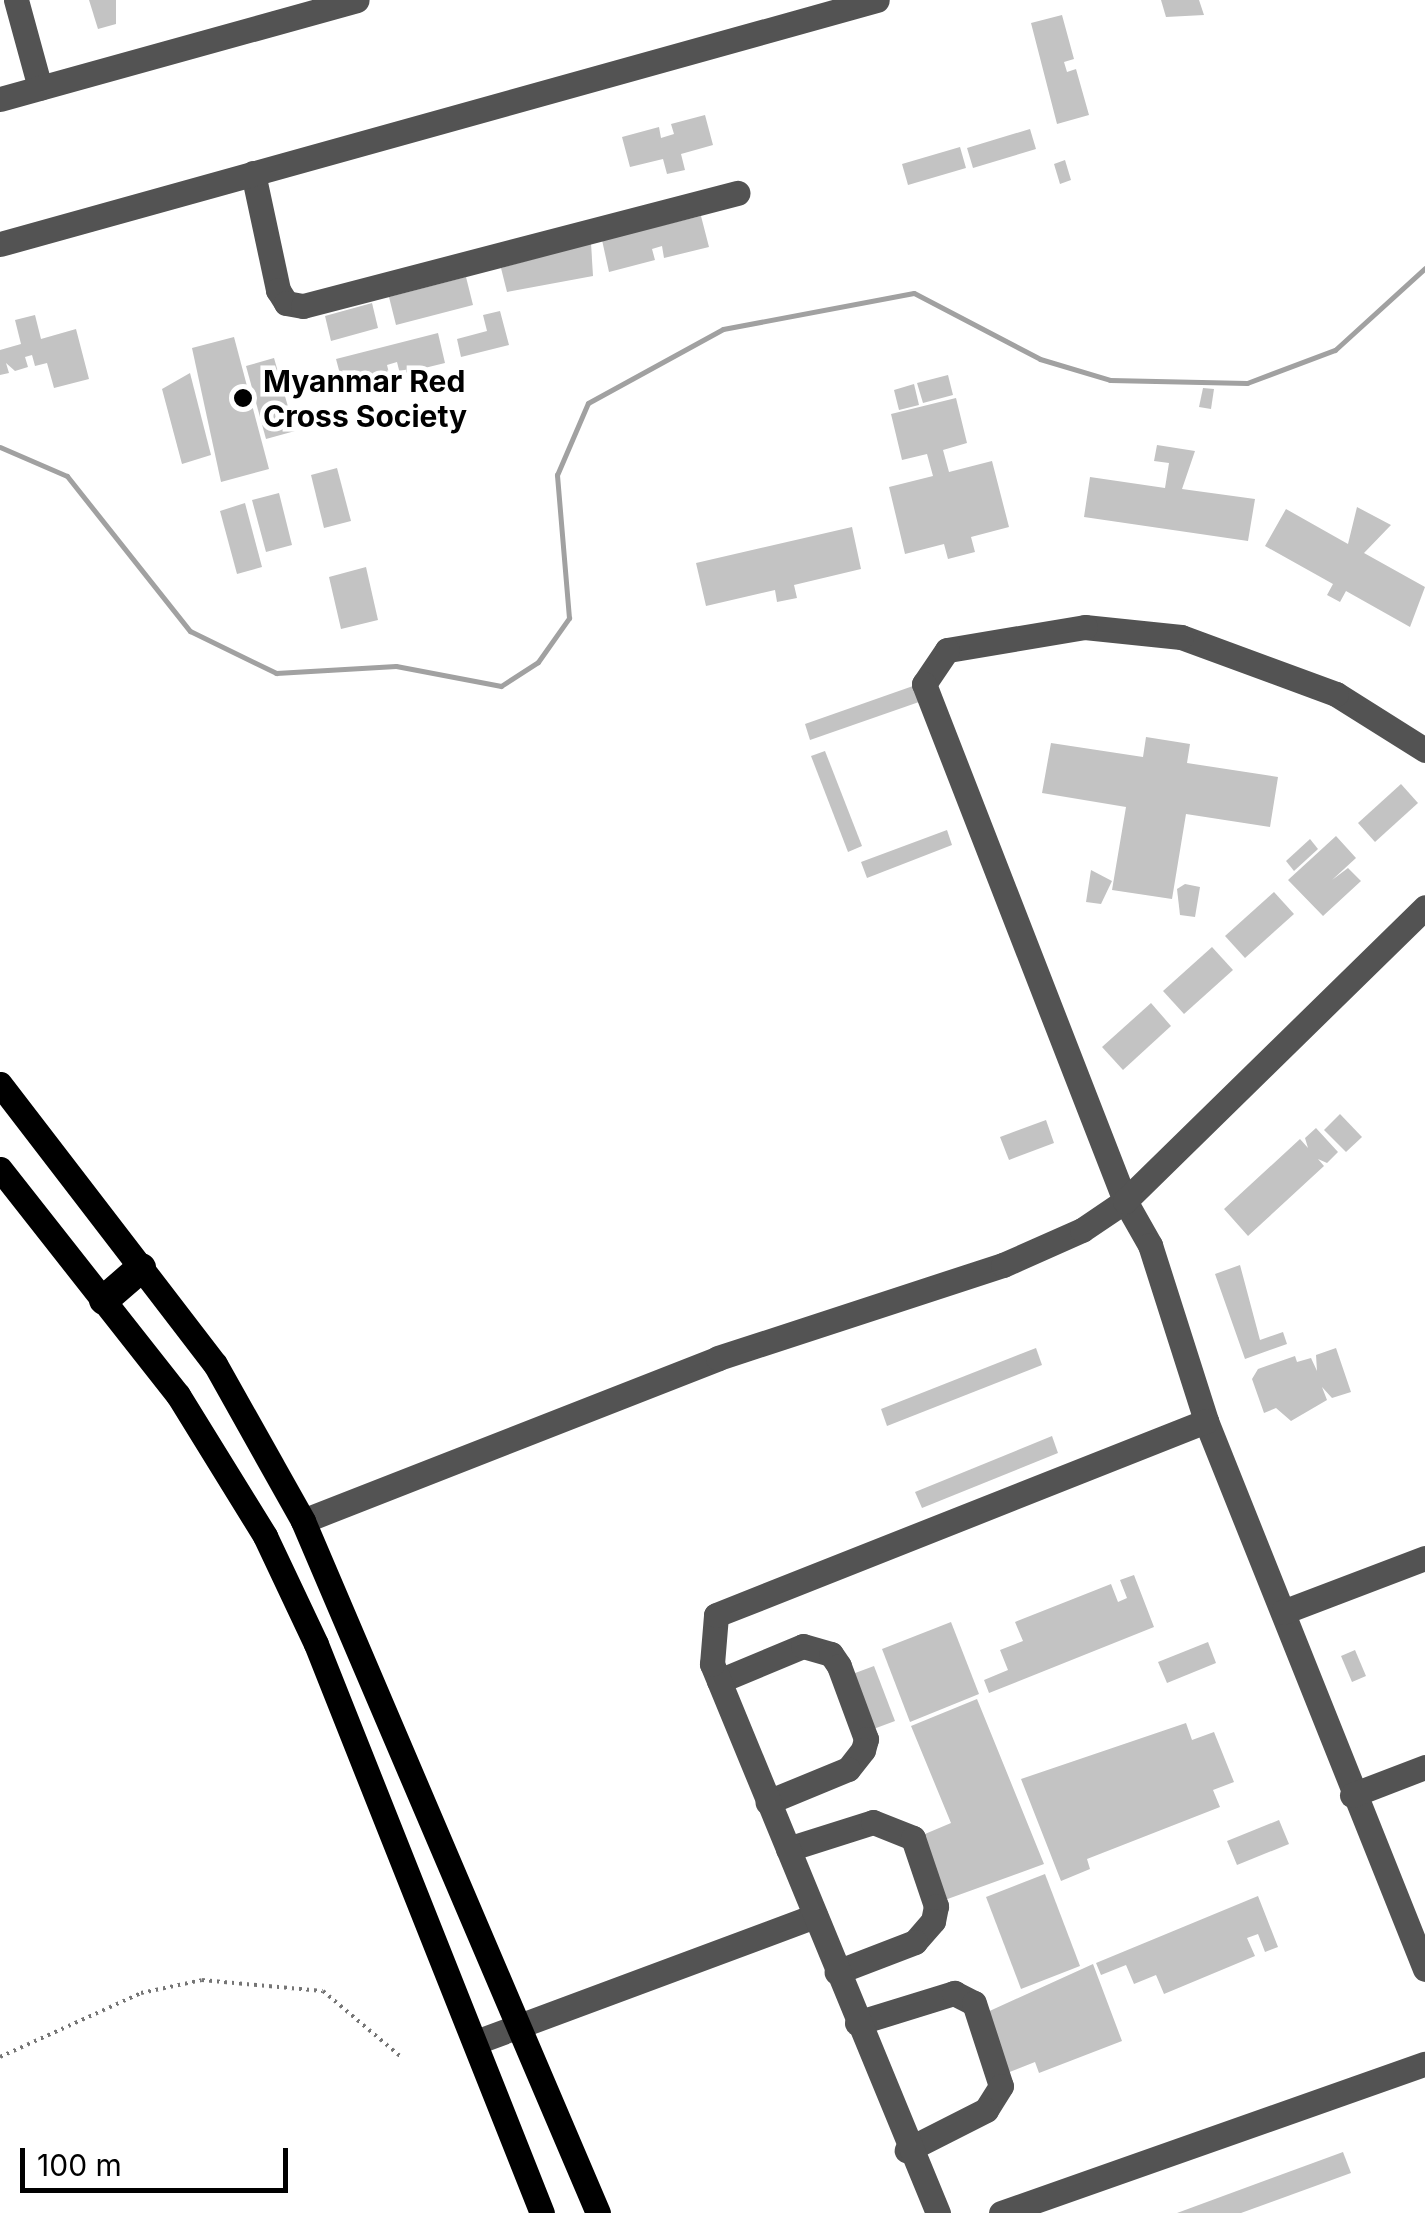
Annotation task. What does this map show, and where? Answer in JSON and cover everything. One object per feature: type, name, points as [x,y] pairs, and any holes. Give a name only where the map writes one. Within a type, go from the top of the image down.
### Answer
[{"type":"highway","points":[[104,1300],[141,1268]]},
{"type":"main road","points":[[0,1084],[214,1364],[303,1521],[598,2213]]},
{"type":"main road","points":[[0,1168],[178,1395],[265,1536],[476,2042],[542,2213]]},
{"type":"street","points":[[16,0],[40,88]]},
{"type":"street","points":[[0,99],[356,0]]},
{"type":"street","points":[[0,244],[877,0]]},
{"type":"street","points":[[253,173],[278,290],[286,302],[303,306],[738,192]]},
{"type":"street","points":[[1425,750],[1336,694],[1181,638],[1085,628],[947,650],[931,664],[924,684],[1125,1201],[1150,1245],[1206,1421],[1352,1795],[1425,1969]]},
{"type":"street","points":[[303,1521],[718,1358],[1003,1266],[1082,1230],[1125,1201],[1425,908]]},
{"type":"street","points":[[938,2213],[908,2150],[712,1664],[716,1615],[1206,1421]]},
{"type":"street","points":[[1283,1612],[1425,1558]]},
{"type":"street","points":[[719,1681],[803,1646],[831,1654],[840,1666],[866,1740],[863,1750],[848,1769],[768,1802]]},
{"type":"street","points":[[1352,1795],[1425,1767]]},
{"type":"street","points":[[788,1849],[874,1822],[914,1838],[936,1906],[933,1921],[916,1942],[837,1972]]},
{"type":"street","points":[[476,2042],[815,1916]]},
{"type":"street","points":[[857,2023],[954,1993],[974,2003],[1001,2086],[986,2110],[908,2150]]},
{"type":"street","points":[[1001,2213],[1425,2064]]},
{"type":"path","points":[[0,2057],[141,1993],[202,1980],[324,1990],[401,2057]]},
{"type":"building","points":[[89,0],[116,0],[116,24],[98,29]]},
{"type":"building","points":[[1161,0],[1199,0],[1204,15],[1166,17]]},
{"type":"building","points":[[1062,15],[1074,59],[1064,62],[1067,72],[1076,69],[1089,115],[1057,124],[1031,23]]},
{"type":"building","points":[[705,115],[713,145],[681,154],[685,170],[667,174],[663,159],[630,167],[622,137],[659,127],[661,138],[674,134],[671,124]]},
{"type":"building","points":[[1030,129],[1036,149],[973,168],[967,148]]},
{"type":"building","points":[[960,147],[966,168],[908,185],[902,164]]},
{"type":"building","points":[[1065,160],[1071,180],[1060,184],[1054,164]]},
{"type":"building","points":[[701,216],[709,247],[664,258],[662,246],[652,249],[655,260],[609,272],[602,240]]},
{"type":"building","points":[[591,243],[593,276],[507,292],[501,268]]},
{"type":"building","points":[[466,277],[473,305],[396,325],[389,297]]},
{"type":"building","points":[[372,303],[378,328],[331,341],[325,316]]},
{"type":"building","points":[[500,311],[509,345],[461,357],[457,339],[487,331],[483,315]]},
{"type":"building","points":[[35,315],[41,339],[76,329],[89,379],[54,388],[47,363],[35,366],[32,355],[25,357],[28,367],[15,371],[6,363],[9,373],[0,375],[0,350],[21,344],[15,320]]},
{"type":"building","points":[[438,333],[445,363],[400,374],[397,362],[387,365],[390,377],[344,389],[336,359]]},
{"type":"building","points":[[234,337],[269,469],[221,482],[192,348]]},
{"type":"building","points":[[274,358],[295,431],[266,439],[246,366]]},
{"type":"building","points":[[190,373],[211,455],[182,464],[162,389]]},
{"type":"building","points":[[948,375],[953,395],[923,403],[917,383]]},
{"type":"building","points":[[914,384],[919,405],[899,410],[894,390]]},
{"type":"building","points":[[1203,388],[1214,389],[1211,409],[1199,407]]},
{"type":"building","points":[[956,398],[967,443],[943,450],[949,472],[992,461],[1009,527],[971,537],[975,552],[948,559],[944,544],[905,554],[889,487],[933,476],[927,454],[902,460],[891,414]]},
{"type":"building","points":[[1157,445],[1195,451],[1182,489],[1255,499],[1248,541],[1084,517],[1090,477],[1165,488],[1169,463],[1154,461]]},
{"type":"building","points":[[337,468],[351,521],[324,528],[311,475]]},
{"type":"building","points":[[279,493],[292,545],[266,552],[252,500]]},
{"type":"building","points":[[245,503],[262,567],[237,574],[220,511]]},
{"type":"building","points":[[1357,507],[1391,525],[1364,553],[1425,587],[1410,627],[1346,591],[1340,602],[1327,595],[1333,584],[1265,546],[1286,509],[1348,544]]},
{"type":"building","points":[[852,527],[861,569],[794,585],[797,598],[777,602],[775,590],[706,606],[696,563]]},
{"type":"building","points":[[366,567],[378,620],[341,629],[329,577]]},
{"type":"building","points":[[913,686],[919,702],[810,740],[805,724]]},
{"type":"building","points":[[1146,737],[1190,744],[1187,763],[1278,777],[1270,827],[1186,814],[1172,899],[1112,890],[1126,807],[1042,793],[1051,743],[1143,757]]},
{"type":"building","points":[[825,751],[862,846],[848,852],[811,756]]},
{"type":"building","points":[[1401,784],[1418,803],[1375,842],[1358,823]]},
{"type":"building","points":[[947,830],[952,845],[867,878],[861,862]]},
{"type":"building","points":[[1336,836],[1356,858],[1332,880],[1348,868],[1361,881],[1323,916],[1288,880]]},
{"type":"building","points":[[1310,839],[1318,849],[1294,871],[1286,861]]},
{"type":"building","points":[[1091,870],[1112,881],[1101,904],[1086,902]]},
{"type":"building","points":[[1185,884],[1200,887],[1195,917],[1180,915],[1177,889]]},
{"type":"building","points":[[1274,892],[1294,914],[1245,958],[1225,936]]},
{"type":"building","points":[[1212,947],[1233,970],[1184,1014],[1163,991]]},
{"type":"building","points":[[1151,1003],[1171,1026],[1123,1070],[1102,1047]]},
{"type":"building","points":[[1340,1114],[1362,1137],[1346,1152],[1324,1130]]},
{"type":"building","points":[[1046,1120],[1054,1143],[1009,1160],[1000,1137]]},
{"type":"building","points":[[1316,1128],[1338,1152],[1327,1163],[1318,1159],[1324,1166],[1248,1236],[1224,1209],[1300,1139],[1308,1148],[1305,1138]]},
{"type":"building","points":[[1240,1265],[1260,1340],[1283,1332],[1287,1344],[1245,1359],[1215,1274]]},
{"type":"building","points":[[1036,1348],[1042,1365],[887,1426],[881,1409]]},
{"type":"building","points":[[1336,1348],[1351,1392],[1332,1398],[1322,1387],[1327,1400],[1291,1421],[1276,1408],[1264,1413],[1252,1379],[1258,1369],[1295,1356],[1297,1362],[1311,1358],[1317,1371],[1316,1355]]},
{"type":"building","points":[[1052,1436],[1058,1453],[922,1508],[915,1492]]},
{"type":"building","points":[[1134,1575],[1154,1627],[989,1693],[984,1680],[1008,1670],[1000,1650],[1023,1641],[1015,1622],[1111,1584],[1118,1602],[1127,1598],[1120,1580]]},
{"type":"building","points":[[951,1622],[979,1694],[910,1722],[882,1649]]},
{"type":"building","points":[[1208,1642],[1216,1663],[1167,1683],[1158,1662]]},
{"type":"building","points":[[1355,1650],[1366,1676],[1352,1682],[1341,1656]]},
{"type":"building","points":[[874,1666],[895,1721],[860,1734],[839,1679]]},
{"type":"building","points":[[977,1699],[1044,1864],[931,1905],[906,1842],[951,1823],[911,1726]]},
{"type":"building","points":[[1186,1723],[1192,1740],[1214,1732],[1234,1782],[1213,1790],[1220,1807],[1087,1859],[1090,1869],[1061,1881],[1021,1779]]},
{"type":"building","points":[[1279,1820],[1289,1844],[1237,1865],[1227,1841]]},
{"type":"building","points":[[1045,1874],[1080,1966],[1021,1989],[986,1897]]},
{"type":"building","points":[[1258,1896],[1278,1947],[1265,1952],[1258,1934],[1247,1938],[1255,1956],[1164,1994],[1156,1975],[1134,1984],[1126,1965],[1101,1975],[1096,1963]]},
{"type":"building","points":[[1093,1964],[1122,2041],[1039,2073],[1035,2062],[994,2078],[972,2019]]},
{"type":"building","points":[[1343,2152],[1351,2173],[1241,2213],[1177,2213]]},
{"type":"waterway","points":[[0,447],[67,476],[190,631],[276,673],[396,666],[501,686],[538,662],[569,618],[557,475],[588,403],[723,329],[914,293],[1040,359],[1110,380],[1247,383],[1335,350],[1425,268]]},
{"type":"place","name":"Myanmar Red Cross Society","points":[[243,398]]}]
